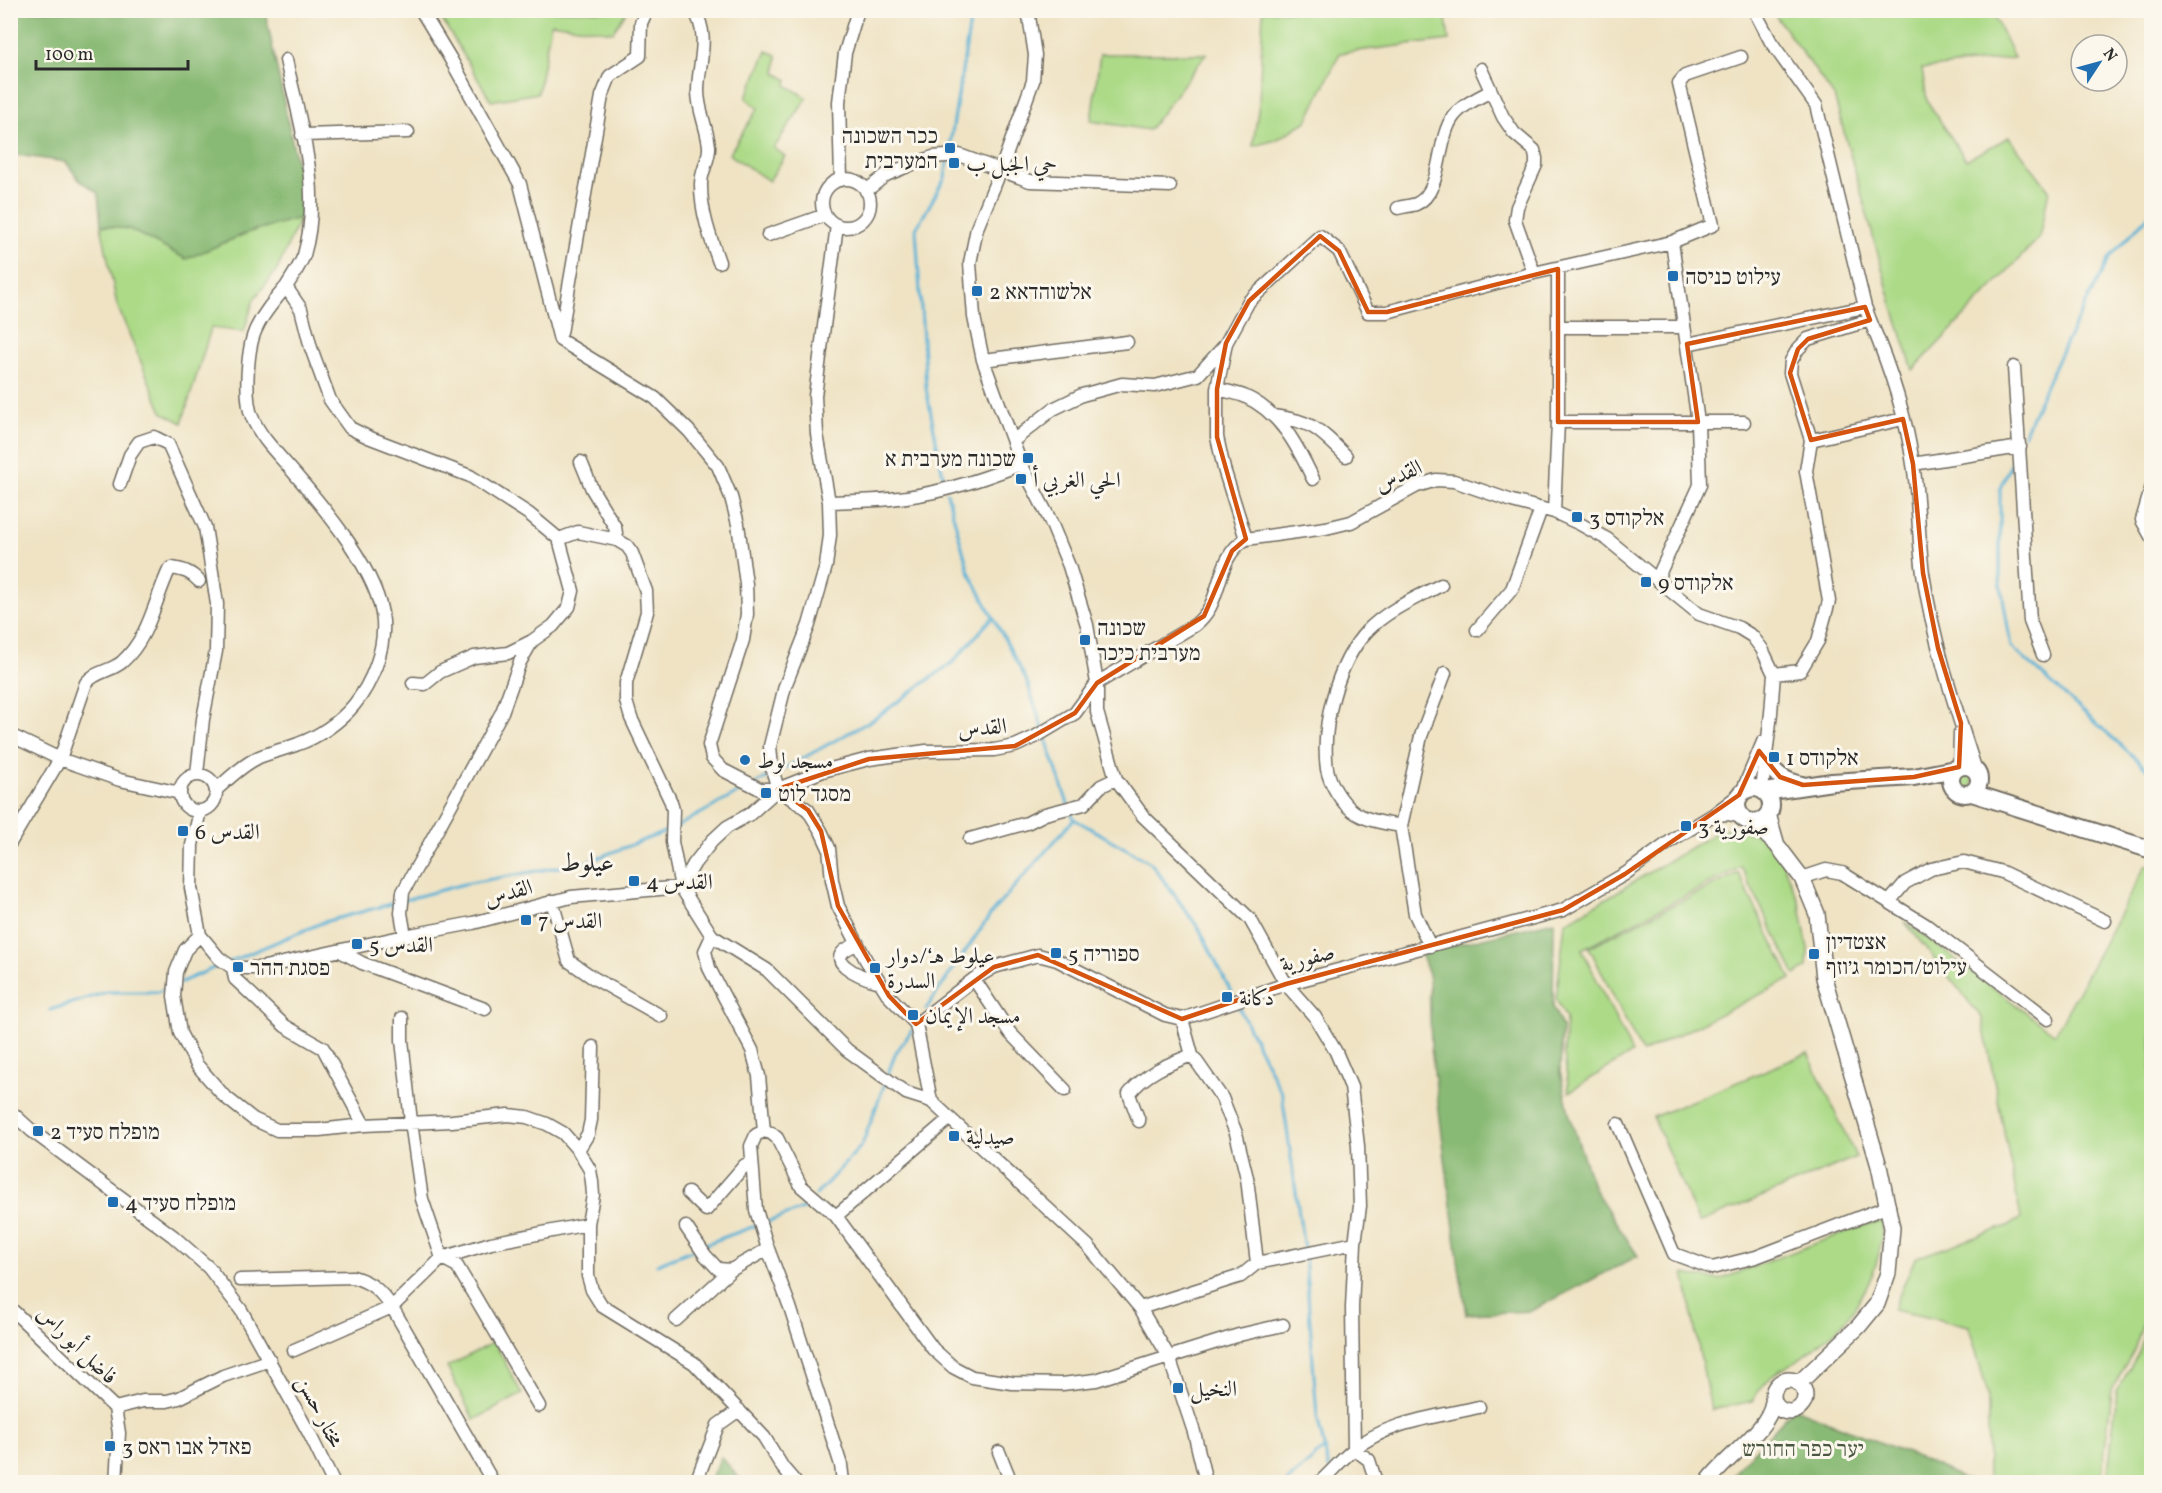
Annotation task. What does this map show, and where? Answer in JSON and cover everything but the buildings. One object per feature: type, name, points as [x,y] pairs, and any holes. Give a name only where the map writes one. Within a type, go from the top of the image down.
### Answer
[{"type":"main road","points":[[1765,757],[1773,771],[1780,777],[1787,782],[1803,785]]},
{"type":"main road","points":[[1832,782],[1790,799],[1762,819],[1747,819],[1737,804],[1741,794],[1752,788],[1763,791],[1832,782],[1914,777],[1968,766],[1976,782],[2035,813],[2151,850]]},
{"type":"main road","points":[[1954,790],[1950,781],[1957,768]]},
{"type":"main road","points":[[1914,777],[1937,782],[1962,794],[1976,782]]},
{"type":"main road","points":[[1763,791],[1770,800],[1769,812]]},
{"type":"street","points":[[421,10],[520,184],[560,340],[655,398],[689,431],[718,466],[731,497],[738,524],[746,584],[747,614],[743,640],[709,745],[712,758],[723,770],[760,789],[778,789],[808,810],[829,848],[832,880],[838,906],[889,996],[916,1024],[931,1101]]},
{"type":"street","points":[[560,340],[602,96],[610,76],[640,56],[641,23],[647,10]]},
{"type":"street","points":[[694,10],[702,27],[704,39],[698,92],[701,117],[709,143],[709,154],[700,184],[705,221],[719,262]]},
{"type":"street","points":[[841,180],[839,102],[845,53],[858,10]]},
{"type":"street","points":[[1028,10],[1035,55],[1033,81],[977,228],[970,263],[974,317],[983,360],[1021,464],[1050,520],[1069,566],[1087,625],[1097,682],[1098,712],[1116,779],[1143,816],[1250,920],[1286,984],[1315,1017],[1336,1052],[1350,1087],[1358,1146],[1360,1206],[1355,1243],[1353,1308],[1354,1449]]},
{"type":"street","points":[[1754,10],[1771,42],[1816,105],[1865,307],[1881,345],[1904,418],[1913,464],[1925,583],[1938,648],[1976,782]]},
{"type":"street","points":[[1012,441],[1053,409],[1082,395],[1122,384],[1155,386],[1198,375],[1226,343],[1249,301],[1320,236],[1339,251],[1368,312],[1387,312],[1534,273],[1672,242],[1713,225],[1679,83],[1685,76],[1741,57]]},
{"type":"street","points":[[216,790],[210,778],[197,774],[184,780],[180,793],[184,804],[200,811],[212,804],[216,790],[240,769],[258,758],[301,743],[326,730],[353,706],[371,678],[382,648],[383,620],[374,587],[355,551],[315,497],[262,435],[251,416],[246,397],[255,329],[271,303],[286,287],[303,257],[312,217],[311,178],[286,60]]},
{"type":"street","points":[[1481,69],[1514,133],[1534,150],[1536,165],[1518,207],[1515,220],[1534,273]]},
{"type":"street","points":[[1398,208],[1418,204],[1427,197],[1435,180],[1443,136],[1453,117],[1491,91]]},
{"type":"street","points":[[302,135],[408,132]]},
{"type":"street","points":[[866,191],[886,176],[933,157],[958,155],[1030,181],[1170,186]]},
{"type":"street","points":[[841,180],[855,181],[866,191],[869,205],[864,219],[851,226],[837,225],[825,215],[822,208],[824,193],[828,187],[841,180]]},
{"type":"street","points":[[768,235],[825,215]]},
{"type":"street","points":[[778,789],[772,769],[770,746],[785,686],[809,625],[826,566],[830,535],[829,501],[818,434],[815,396],[837,225]]},
{"type":"street","points":[[1657,579],[1700,485],[1698,422],[1672,242]]},
{"type":"street","points":[[1477,630],[1512,589],[1547,511],[1558,422],[1558,269]]},
{"type":"street","points":[[286,287],[301,309],[311,348],[330,400],[350,428],[470,476],[529,514],[559,539],[573,591],[569,607],[553,626],[532,641],[508,653],[474,657],[440,672],[424,684],[413,683]]},
{"type":"street","points":[[1687,344],[1865,307]]},
{"type":"street","points":[[1763,791],[1774,674],[1800,671],[1818,641],[1829,601],[1806,471],[1811,440],[1790,373],[1791,362],[1798,349],[1808,339],[1870,320]]},
{"type":"street","points":[[1558,327],[1684,327]]},
{"type":"street","points":[[983,360],[1127,342]]},
{"type":"street","points":[[1226,343],[1216,389],[1217,437],[1224,469],[1246,539]]},
{"type":"street","points":[[2014,367],[2030,621],[2043,655]]},
{"type":"street","points":[[1216,389],[1244,396],[1273,416],[1285,428],[1313,479]]},
{"type":"street","points":[[1273,416],[1295,418],[1311,424],[1346,456]]},
{"type":"street","points":[[1811,440],[1904,418]]},
{"type":"street","points":[[1558,422],[1744,422]]},
{"type":"street","points":[[120,484],[130,455],[139,442],[154,437],[168,444],[205,527],[218,604],[218,628],[203,719],[197,774]]},
{"type":"street","points":[[1913,464],[2020,447]]},
{"type":"street","points":[[581,462],[592,489],[615,527],[617,540]]},
{"type":"street","points":[[829,501],[891,499],[931,493],[994,475],[1021,464]]},
{"type":"street","name":"القدس","points":[[233,968],[260,968],[473,923],[571,897],[681,887],[694,864],[712,841],[727,828],[750,814],[778,789],[823,771],[869,759],[926,751],[994,750],[1015,746],[1035,737],[1075,713],[1097,682],[1195,626],[1211,605],[1222,571],[1237,544],[1246,539],[1299,533],[1351,522],[1417,486],[1436,480],[1454,481],[1547,511],[1580,524],[1607,539],[1699,614],[1739,628],[1752,636],[1762,649],[1774,674]]},
{"type":"street","points":[[2151,486],[2142,520],[2151,538]]},
{"type":"street","points":[[559,539],[578,532],[617,540],[627,546],[632,553],[646,591],[647,612],[627,683],[626,701],[631,718],[671,802],[672,842],[681,887],[712,936],[767,970],[847,1050],[906,1093],[931,1101],[1088,1246],[1140,1308],[1169,1357],[1194,1432],[1206,1482]]},
{"type":"street","points":[[10,843],[60,759],[86,683],[95,674],[121,662],[144,636],[169,570],[172,568],[184,570],[199,581]]},
{"type":"street","points":[[1401,826],[1354,813],[1341,800],[1327,770],[1330,713],[1348,657],[1368,631],[1404,604],[1441,585]]},
{"type":"street","points":[[405,936],[401,913],[403,892],[502,712],[520,662],[532,641]]},
{"type":"street","points":[[1430,946],[1414,914],[1401,826],[1421,736],[1444,673]]},
{"type":"street","points":[[1957,768],[1961,723]]},
{"type":"street","points":[[1741,794],[1767,733]]},
{"type":"street","points":[[10,735],[60,759],[120,780],[180,793]]},
{"type":"street","points":[[970,839],[1027,824],[1045,814],[1084,804],[1101,786],[1116,779]]},
{"type":"street","name":"صفورية","points":[[1182,1019],[1286,984],[1563,910],[1625,874],[1675,837],[1741,794]]},
{"type":"street","points":[[200,811],[192,845],[192,888],[200,935],[219,958],[233,968],[235,979],[285,1026],[323,1048],[363,1125]]},
{"type":"street","points":[[1769,812],[1778,845]]},
{"type":"street","points":[[1713,814],[1728,814],[1747,819],[1778,845],[1802,878],[1817,914],[1824,978],[1889,1206],[1892,1228],[1888,1273],[1877,1304],[1859,1326],[1799,1383]]},
{"type":"street","points":[[1889,902],[1905,883],[1931,869],[1964,862],[2002,872],[2105,921]]},
{"type":"street","points":[[1802,878],[1826,870],[1842,873],[1926,925],[2048,1019]]},
{"type":"street","points":[[552,901],[569,961],[661,1016]]},
{"type":"street","points":[[200,935],[184,950],[176,972],[174,996],[180,1033],[197,1065],[224,1096],[253,1119],[277,1130],[319,1130],[508,1115],[527,1116],[563,1133],[578,1150],[590,1170],[593,1195],[588,1224],[588,1276],[592,1290],[602,1306],[694,1363],[764,1437],[783,1468],[795,1482]]},
{"type":"street","points":[[712,936],[705,951],[709,968],[752,1050],[759,1076],[764,1131]]},
{"type":"street","points":[[858,944],[846,949],[841,956],[841,963],[860,976],[880,982]]},
{"type":"street","points":[[340,951],[362,963],[485,1009]]},
{"type":"street","points":[[916,1024],[974,979],[994,967],[1038,955],[1057,960],[1165,1015],[1182,1019],[1192,1056],[1222,1098],[1236,1133],[1247,1178],[1257,1263]]},
{"type":"street","points":[[974,979],[1010,1034],[1065,1090]]},
{"type":"street","points":[[402,1018],[402,1040],[411,1122],[422,1198],[442,1258],[457,1266],[539,1406]]},
{"type":"street","points":[[578,1150],[588,1134],[591,1120],[593,1047]]},
{"type":"street","points":[[1139,1121],[1129,1094],[1136,1085],[1168,1064],[1192,1056]]},
{"type":"street","name":"مختار حسن","points":[[10,1111],[32,1131],[173,1236],[209,1268],[241,1310],[270,1360],[333,1482]]},
{"type":"street","points":[[836,1216],[949,1119]]},
{"type":"street","points":[[1618,1124],[1674,1254],[1712,1268],[1756,1257],[1889,1206]]},
{"type":"street","points":[[843,1482],[841,1465],[756,1210],[751,1146],[756,1135],[764,1131],[771,1132],[777,1138],[801,1186],[836,1216],[933,1349],[953,1367],[972,1377],[1012,1383],[1062,1384],[1096,1380],[1239,1335],[1283,1325]]},
{"type":"street","points":[[688,1193],[706,1210],[745,1165],[752,1165]]},
{"type":"street","points":[[294,1350],[393,1307],[442,1258],[491,1243],[588,1224]]},
{"type":"street","points":[[686,1227],[705,1255],[718,1269],[731,1270]]},
{"type":"street","points":[[1140,1308],[1241,1276],[1257,1263],[1355,1243]]},
{"type":"street","points":[[676,1320],[731,1270],[768,1249]]},
{"type":"street","points":[[240,1280],[353,1277],[367,1281],[381,1292],[393,1307],[493,1482]]},
{"type":"street","name":"فاضل أبو راس","points":[[10,1308],[114,1408],[119,1433],[116,1482]]},
{"type":"street","points":[[114,1408],[143,1401],[167,1401],[179,1398],[223,1376],[270,1360]]},
{"type":"street","points":[[1708,1482],[1768,1418],[1773,1402],[1773,1391],[1778,1383],[1789,1379],[1799,1383],[1804,1389],[1804,1401],[1798,1410],[1791,1412],[1775,1425],[1721,1482]]},
{"type":"street","points":[[1773,1402],[1780,1410],[1791,1412]]},
{"type":"street","points":[[1320,1482],[1354,1449],[1401,1424],[1479,1407]]},
{"type":"street","points":[[696,1482],[718,1425],[739,1410]]},
{"type":"street","points":[[1354,1449],[1369,1460],[1376,1482]]},
{"type":"street","points":[[999,1452],[1011,1482]]},
{"type":"highlighted area","points":[[1320,236],[1339,251],[1368,312],[1387,312],[1558,269],[1558,422],[1698,422],[1687,344],[1865,307],[1870,320],[1808,339],[1798,349],[1790,373],[1811,440],[1903,419],[1913,464],[1923,573],[1938,648],[1961,723],[1959,767],[1914,777],[1803,785],[1780,777],[1759,751],[1739,795],[1625,874],[1563,910],[1286,984],[1182,1019],[1038,955],[994,967],[916,1024],[889,996],[838,906],[821,831],[808,810],[778,789],[869,759],[1015,746],[1075,713],[1097,683],[1204,616],[1232,551],[1246,539],[1217,437],[1217,389],[1226,343],[1249,301]]},
{"type":"green space","points":[[10,11],[265,11],[301,184],[300,218],[252,231],[186,259],[129,229],[101,225],[98,193],[79,180],[66,162],[11,154]]},
{"type":"green space","points":[[437,11],[627,11],[613,32],[551,23],[538,93],[491,101]]},
{"type":"green space","points":[[1263,11],[1445,11],[1449,40],[1340,53],[1307,121],[1276,140],[1253,146],[1259,103]]},
{"type":"green space","points":[[1772,11],[1992,11],[2014,58],[1922,69],[1927,101],[1966,160],[2009,137],[2049,190],[2039,238],[1913,370],[1893,308],[1834,96]]},
{"type":"green space","points":[[767,51],[777,55],[776,73],[788,80],[786,85],[807,98],[774,148],[785,156],[769,181],[729,154],[758,108],[746,98]]},
{"type":"green space","points":[[1100,54],[1206,54],[1149,130],[1091,121]]},
{"type":"green space","points":[[300,218],[277,270],[254,299],[244,332],[211,328],[182,423],[162,412],[117,305],[101,225],[129,229],[186,259],[252,231]]},
{"type":"green space","points":[[1964,772],[1972,777],[1973,781],[1968,789],[1964,790],[1956,785],[1955,781],[1960,773]]},
{"type":"green space","points":[[1736,828],[1758,835],[1779,854],[1800,905],[1808,949],[1807,967],[1795,975],[1741,867],[1582,949],[1632,1053],[1569,1092],[1564,1054],[1566,1019],[1556,999],[1565,923],[1720,830]]},
{"type":"green space","points":[[2146,865],[2152,868],[2151,1299],[2134,1350],[2112,1390],[2101,1482],[1988,1482],[1988,1395],[1969,1326],[1893,1310],[1915,1258],[2010,1225],[2021,1218],[1982,1018],[1904,921],[2055,1034]]},
{"type":"green space","points":[[1738,873],[1791,979],[1642,1053],[1589,947]]},
{"type":"green space","points":[[1554,921],[1553,1007],[1562,1027],[1560,1072],[1570,1117],[1594,1189],[1638,1256],[1531,1311],[1467,1314],[1431,1048],[1429,975],[1421,953]]},
{"type":"green space","points":[[1808,1053],[1856,1157],[1699,1223],[1653,1117]]},
{"type":"green space","points":[[1882,1221],[1877,1262],[1866,1288],[1843,1323],[1794,1363],[1772,1376],[1752,1401],[1711,1410],[1684,1274],[1719,1280],[1864,1225]]},
{"type":"green space","points":[[2151,1316],[2151,1482],[2107,1482],[2117,1391],[2139,1352]]},
{"type":"green space","points":[[494,1342],[522,1394],[474,1420],[447,1367]]},
{"type":"green space","name":"יער כפר החורש","points":[[1794,1408],[1919,1458],[1971,1482],[1728,1482]]},
{"type":"green space","points":[[721,1457],[743,1482],[709,1482]]},
{"type":"waterway","points":[[949,151],[972,10]]},
{"type":"waterway","points":[[945,486],[926,388],[916,229],[945,178],[948,158]]},
{"type":"waterway","points":[[2024,435],[2060,354],[2110,257],[2152,212]]},
{"type":"waterway","points":[[2015,455],[2000,488],[2000,579],[2011,647],[2152,773]]},
{"type":"waterway","points":[[947,493],[969,572],[1026,679],[1043,730]]},
{"type":"waterway","points":[[776,773],[874,719],[953,662],[993,617]]},
{"type":"waterway","points":[[1045,736],[1068,804]]},
{"type":"waterway","points":[[757,783],[770,776]]},
{"type":"waterway","points":[[676,827],[749,787]]},
{"type":"waterway","points":[[1070,810],[1074,819],[1151,863],[1200,930],[1234,998]]},
{"type":"waterway","points":[[926,1009],[993,911],[1074,819]]},
{"type":"waterway","points":[[404,900],[464,884],[587,862],[670,830]]},
{"type":"waterway","points":[[229,962],[324,922],[398,902]]},
{"type":"waterway","points":[[179,983],[223,964]]},
{"type":"waterway","points":[[50,1010],[107,992],[158,992],[171,986]]},
{"type":"waterway","points":[[1237,1004],[1282,1094],[1304,1249]]},
{"type":"waterway","points":[[887,1077],[895,1054],[912,1030]]},
{"type":"waterway","points":[[816,1195],[862,1145],[885,1083]]},
{"type":"waterway","points":[[765,1223],[803,1209],[812,1200]]},
{"type":"waterway","points":[[703,1245],[758,1225]]},
{"type":"waterway","points":[[657,1264],[697,1248]]},
{"type":"waterway","points":[[1305,1255],[1317,1416],[1329,1469]]},
{"type":"waterway","points":[[1287,1482],[1325,1448]]},
{"type":"waterway","points":[[2147,1482],[2152,1456]]},
{"type":"place","name":"ככר השכונה המערבית","points":[[950,148]]},
{"type":"place","name":"حي الجبل ب","points":[[954,163]]},
{"type":"place","name":"עילוט כניסה","points":[[1673,276]]},
{"type":"place","name":"אלשוהדאא 2","points":[[977,291]]},
{"type":"place","name":"שכונה מערבית א","points":[[1028,458]]},
{"type":"place","name":"الحي الغربي أ","points":[[1021,479]]},
{"type":"place","name":"אלקודס 3","points":[[1577,517]]},
{"type":"place","name":"אלקודס 9","points":[[1646,582]]},
{"type":"place","name":"שכונה מערבית כיכר","points":[[1085,640]]},
{"type":"place","name":"אלקודס 1","points":[[1774,757]]},
{"type":"place","name":"مسجد لوط","points":[[745,760]]},
{"type":"place","name":"מסגד לוט","points":[[766,793]]},
{"type":"place","name":"صفورية 3","points":[[1686,826]]},
{"type":"place","name":"القدس 6","points":[[183,831]]},
{"type":"place","name":"القدس 4","points":[[634,881]]},
{"type":"place","name":"القدس 7","points":[[526,920]]},
{"type":"place","name":"القدس 5","points":[[357,944]]},
{"type":"place","name":"ספוריה 5","points":[[1056,953]]},
{"type":"place","name":"אצטדיון עילוט/הכומר ג׳וזף","points":[[1814,954]]},
{"type":"place","name":"פסגת ההר","points":[[238,967]]},
{"type":"place","name":"عيلوط هـ‘/دوار السدرة","points":[[875,968]]},
{"type":"place","name":"دكانة","points":[[1227,997]]},
{"type":"place","name":"مسجد الإيمان","points":[[913,1015]]},
{"type":"place","name":"מופלח סעיד 2","points":[[38,1131]]},
{"type":"place","name":"صيدلية","points":[[954,1136]]},
{"type":"place","name":"מופלח סעיד 4","points":[[113,1202]]},
{"type":"place","name":"النخيل","points":[[1178,1388]]},
{"type":"place","name":"פאדל אבו ראס 3","points":[[110,1446]]},
{"type":"district","name":"عيلوط","points":[[587,862]]}]
